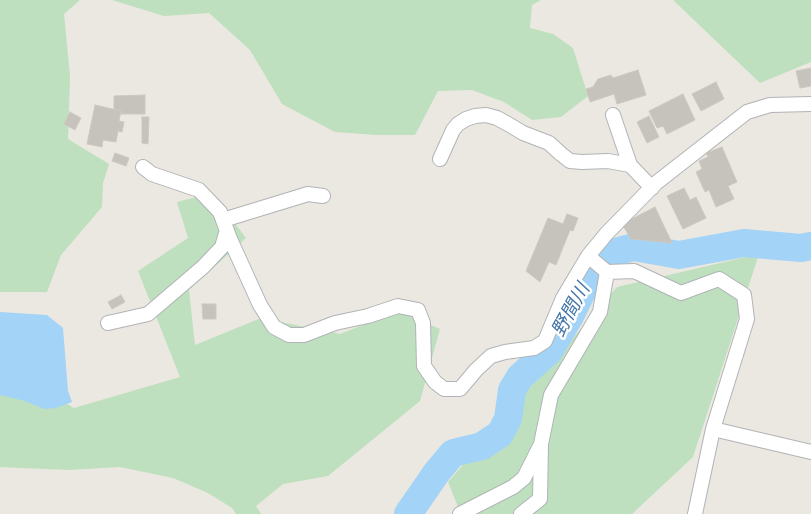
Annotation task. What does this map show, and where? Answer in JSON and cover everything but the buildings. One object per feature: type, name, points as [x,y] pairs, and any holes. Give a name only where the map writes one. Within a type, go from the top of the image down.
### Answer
[{"type":"street","points":[[143,168],[152,174],[199,190],[220,212],[260,304],[274,327],[289,334],[304,334],[335,323],[368,316],[398,306],[418,310],[423,323],[424,366],[435,382],[444,389],[460,389],[491,356],[504,352],[534,348],[545,341],[562,298],[588,256],[607,233],[652,188],[747,112],[770,105],[811,104]]},
{"type":"street","points":[[440,159],[453,130],[458,124],[475,116],[486,115],[502,121],[522,133],[549,143],[570,161],[608,161],[630,165]]},
{"type":"street","points":[[613,115],[630,165],[652,188]]},
{"type":"street","points":[[225,225],[308,194],[323,196]]},
{"type":"street","points":[[108,323],[148,314],[202,267],[222,246],[225,225]]},
{"type":"street","points":[[588,256],[607,272],[634,271],[681,293],[719,279],[744,295],[747,318],[713,429],[695,514]]},
{"type":"street","points":[[521,514],[540,499],[541,444],[551,394],[600,312],[607,272]]},
{"type":"street","points":[[713,429],[811,452]]},
{"type":"street","points":[[460,514],[513,487],[524,478],[541,444]]},
{"type":"green space","points":[[0,0],[80,0],[64,14],[70,76],[68,139],[109,164],[103,183],[102,207],[61,255],[47,292],[0,292]]},
{"type":"green space","points":[[112,0],[541,0],[532,5],[530,28],[553,34],[573,48],[588,96],[561,117],[532,120],[504,102],[472,90],[438,91],[415,135],[335,132],[282,104],[250,50],[209,13],[164,16]]},
{"type":"green space","points":[[673,0],[811,0],[811,62],[760,83]]},
{"type":"green space","points":[[212,193],[246,238],[189,290],[195,345],[261,318],[340,334],[398,311],[440,329],[420,401],[328,476],[283,484],[256,506],[261,514],[236,514],[232,508],[208,493],[173,478],[120,467],[69,470],[0,467],[0,379],[44,390],[74,408],[180,377],[138,271],[188,238],[177,202]]},
{"type":"green space","points":[[759,254],[693,457],[632,514],[461,514],[448,482],[617,287]]},
{"type":"water","points":[[0,312],[47,315],[63,328],[68,391],[72,402],[56,408],[44,409],[25,401],[0,395]]},
{"type":"waterway","name":"野間川","points":[[408,514],[437,472],[453,453],[482,446],[500,434],[508,419],[512,390],[520,377],[549,351],[570,316],[589,277],[611,253],[634,247],[679,255],[744,243],[801,248],[811,246]]}]
